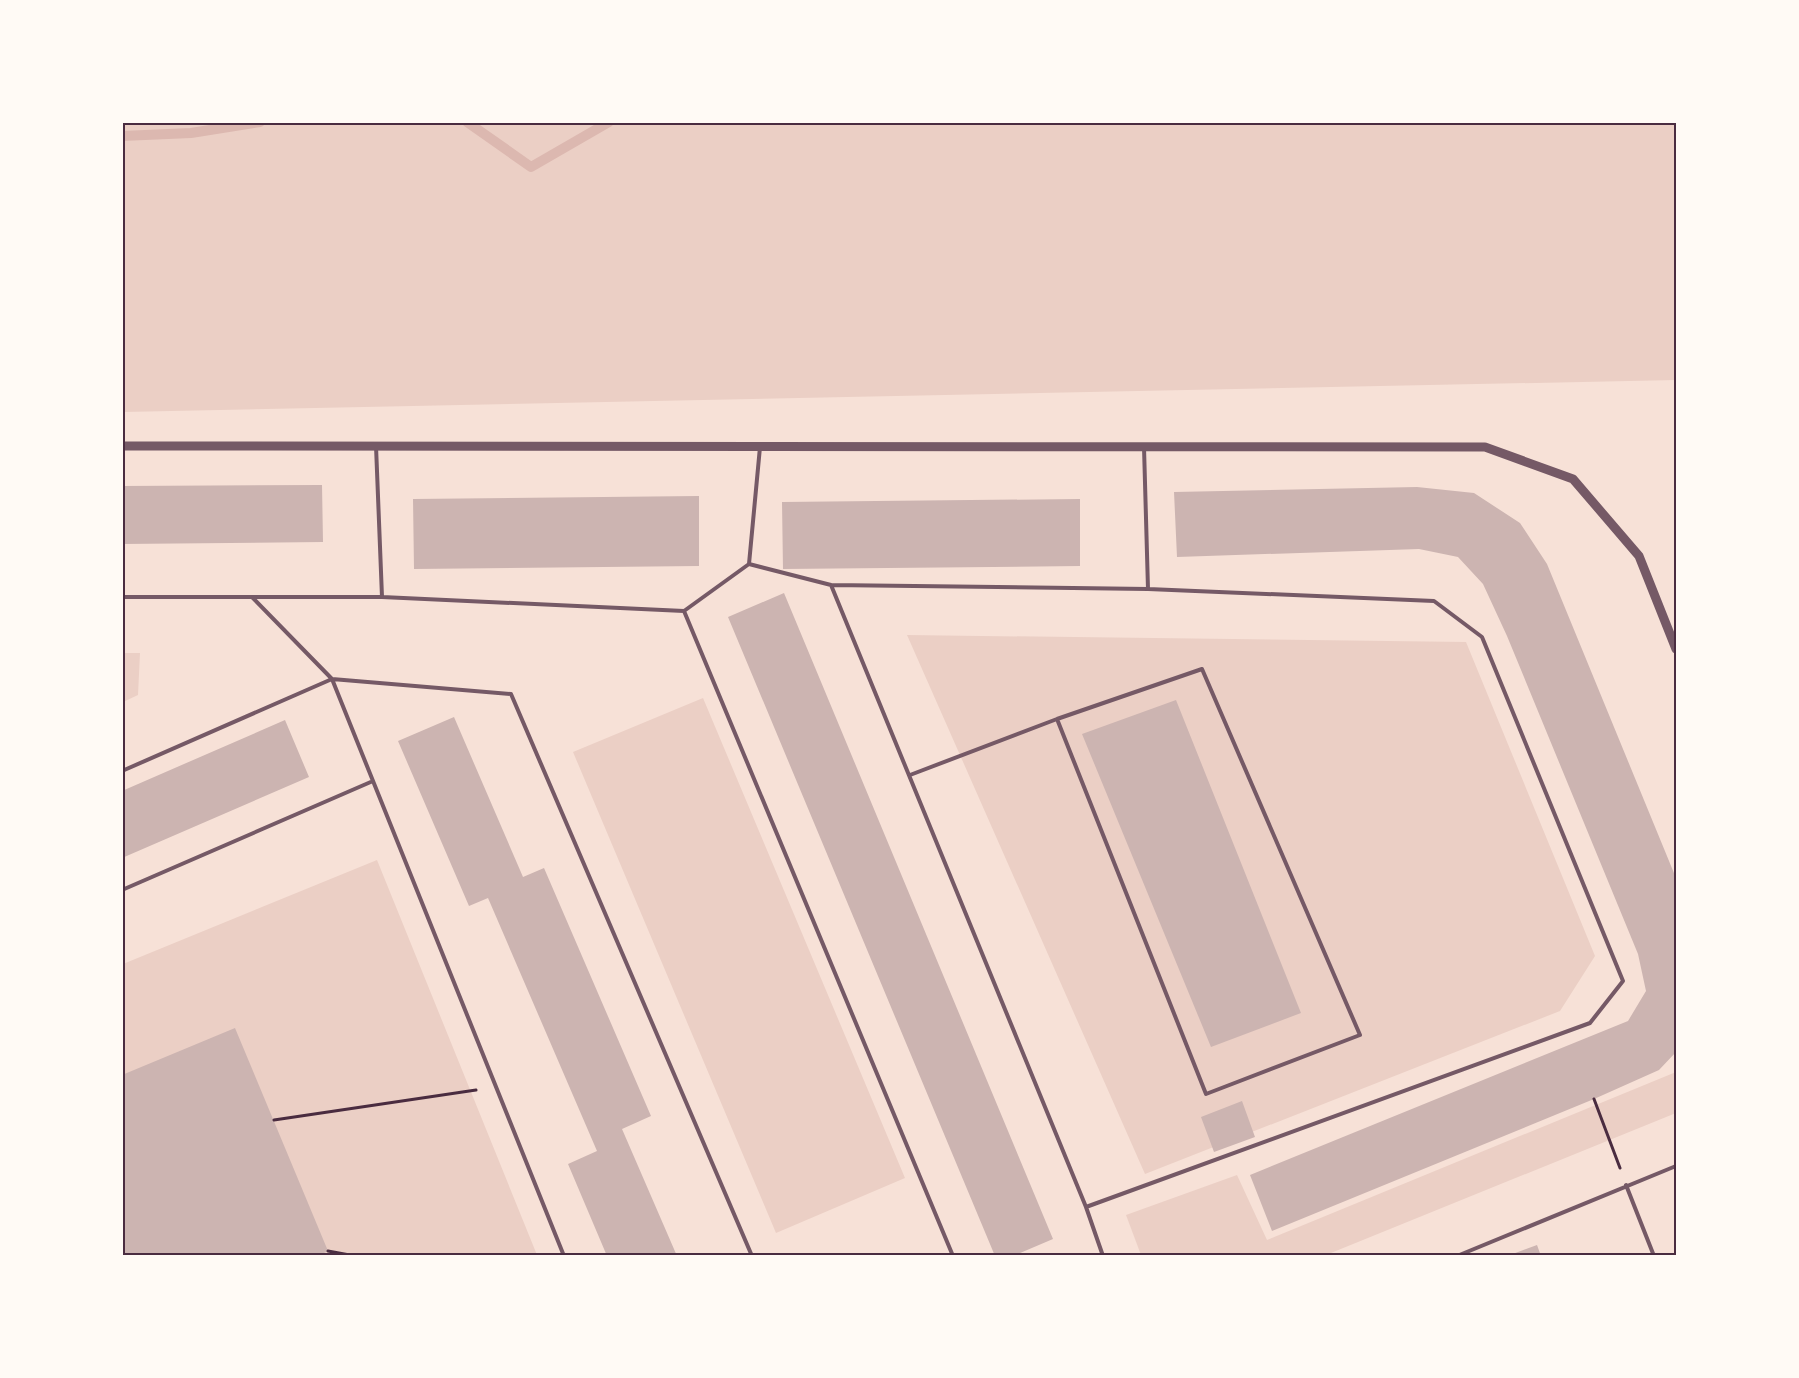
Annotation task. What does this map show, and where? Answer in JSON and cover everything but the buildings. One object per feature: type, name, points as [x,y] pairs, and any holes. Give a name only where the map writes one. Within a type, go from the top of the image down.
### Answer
[{"type":"street","points":[[122,446],[1485,447],[1573,479],[1639,556],[1676,650]]},
{"type":"lane","points":[[376,446],[382,597]]},
{"type":"lane","points":[[122,597],[382,597],[684,610],[749,564],[760,447]]},
{"type":"lane","points":[[1144,447],[1148,589]]},
{"type":"lane","points":[[749,564],[831,585],[1148,589],[1434,601],[1482,637],[1623,981],[1590,1023],[1086,1207]]},
{"type":"lane","points":[[831,585],[1086,1207],[1103,1256]]},
{"type":"lane","points":[[252,597],[332,679],[564,1256]]},
{"type":"lane","points":[[684,610],[952,1256]]},
{"type":"lane","points":[[910,775],[1057,719],[1202,669],[1360,1035],[1206,1094],[1057,719]]},
{"type":"lane","points":[[122,771],[332,679],[512,694],[752,1256]]},
{"type":"lane","points":[[122,890],[373,782]]},
{"type":"lane","points":[[1457,1256],[1676,1166]]},
{"type":"lane","points":[[1626,1185],[1654,1256]]},
{"type":"path","points":[[274,1120],[496,1087]]},
{"type":"path","points":[[1594,1099],[1626,1185]]},
{"type":"path","points":[[328,1251],[355,1256]]},
{"type":"shaded area","points":[[122,123],[1676,123],[1676,380],[123,412]]},
{"type":"shaded area","points":[[907,635],[1466,642],[1595,956],[1560,1011],[1145,1174]]},
{"type":"shaded area","points":[[122,653],[140,653],[138,695],[123,702]]},
{"type":"shaded area","points":[[703,698],[905,1178],[776,1233],[573,752]]},
{"type":"shaded area","points":[[377,860],[537,1255],[123,1256],[123,964]]},
{"type":"shaded area","points":[[1676,1072],[1676,1113],[1326,1255],[1141,1255],[1126,1215],[1237,1175],[1267,1240]]},
{"type":"waterway","points":[[122,136],[191,133],[260,122]]},
{"type":"waterway","points":[[467,122],[531,167],[609,122]]}]
